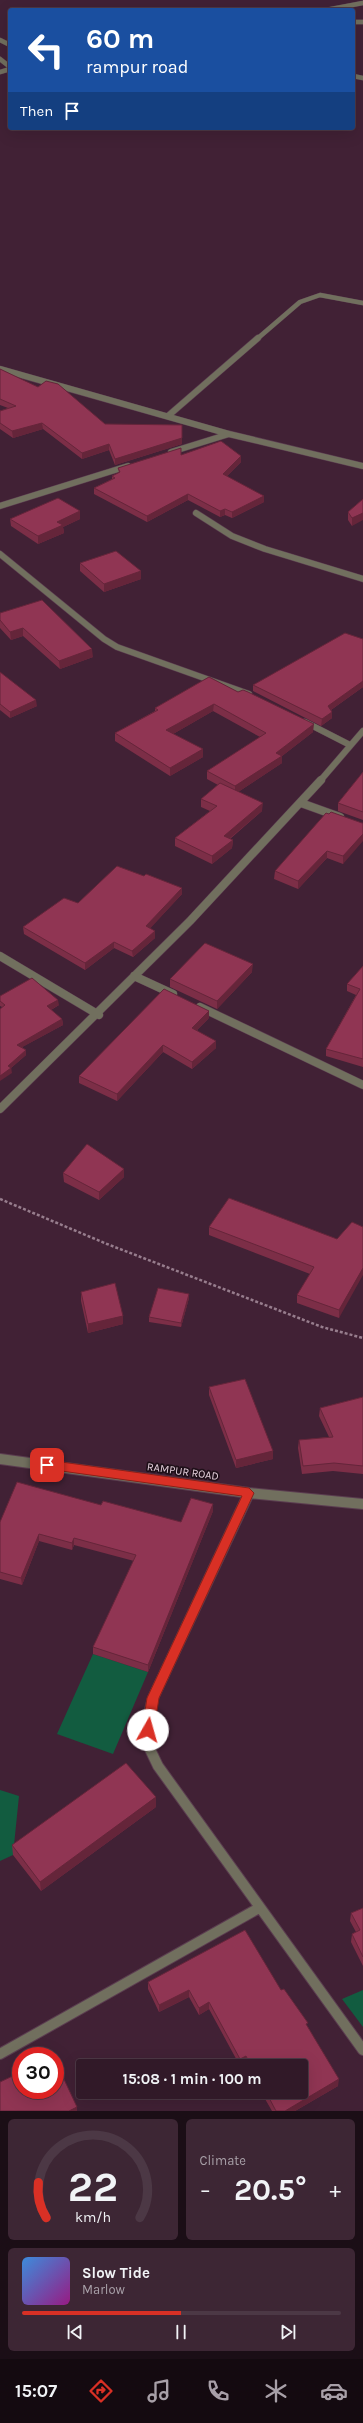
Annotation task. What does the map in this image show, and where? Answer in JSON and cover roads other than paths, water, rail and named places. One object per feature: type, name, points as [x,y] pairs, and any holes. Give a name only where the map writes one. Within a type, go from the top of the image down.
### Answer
[{"type":"street","points":[[351,0],[362,3]]},
{"type":"street","points":[[336,8],[362,3]]},
{"type":"street","points":[[0,59],[8,66]]},
{"type":"street","points":[[168,416],[300,302],[320,295],[363,302]]},
{"type":"street","points":[[0,369],[229,434],[363,466]]},
{"type":"street","points":[[164,454],[229,434]]},
{"type":"street","points":[[0,506],[135,463]]},
{"type":"street","points":[[196,513],[232,536],[265,549],[363,579]]},
{"type":"street","points":[[0,554],[104,639],[117,647],[256,697]]},
{"type":"street","points":[[300,720],[350,745]]},
{"type":"street","points":[[0,1109],[99,1015],[134,976],[301,803],[363,730]]},
{"type":"street","points":[[301,803],[349,821]]},
{"type":"street","points":[[0,956],[99,1015]]},
{"type":"street","points":[[134,976],[363,1085]]},
{"type":"street","name":"RAMPUR ROAD","points":[[0,1458],[249,1493],[363,1504]]},
{"type":"street","points":[[249,1493],[153,1698],[148,1717],[147,1743],[158,1766],[259,1908],[363,2050]]},
{"type":"street","points":[[0,2054],[259,1908]]}]
